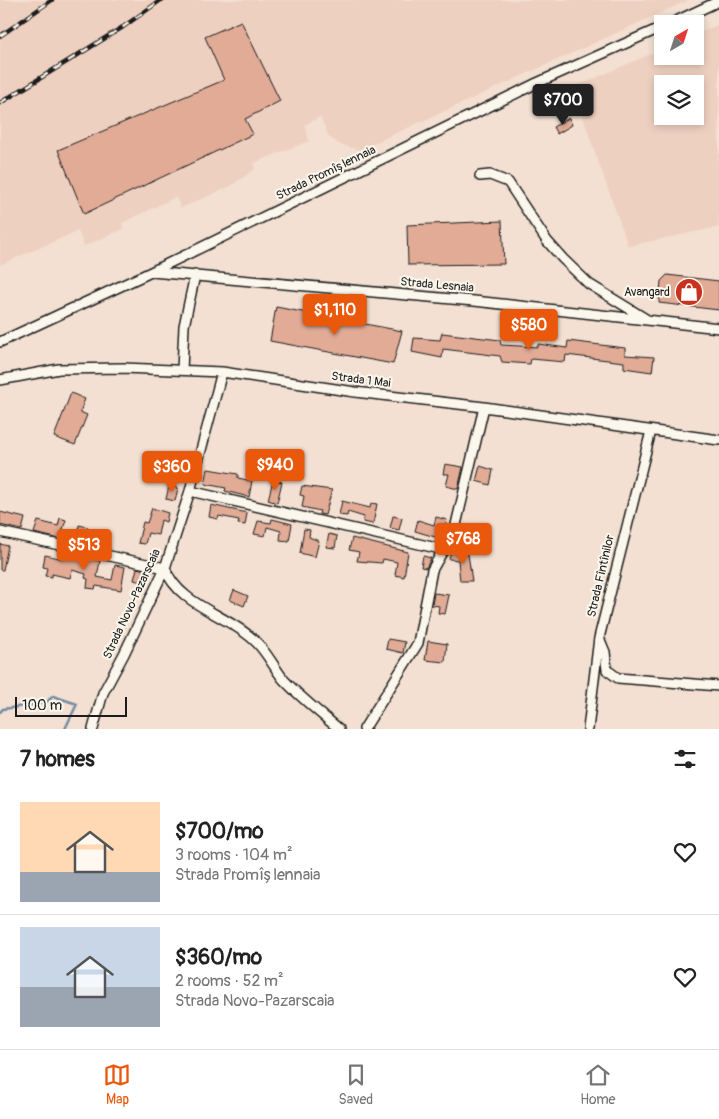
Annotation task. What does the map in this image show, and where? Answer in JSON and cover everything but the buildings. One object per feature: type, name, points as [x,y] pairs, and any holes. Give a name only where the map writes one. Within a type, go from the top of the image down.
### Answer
[{"type":"street","points":[[689,15],[719,1]]},
{"type":"street","name":"Strada Promîșlennaia","points":[[0,342],[151,272],[537,83],[654,31]]},
{"type":"street","points":[[480,176],[490,174],[508,182],[547,241],[563,260],[589,284],[648,320]]},
{"type":"street","name":"Strada Lesnaia","points":[[151,272],[474,301],[719,328]]},
{"type":"street","points":[[182,370],[184,326],[195,275]]},
{"type":"street","name":"Strada 1 Mai","points":[[0,380],[59,369],[222,372],[355,392],[484,407],[719,440]]},
{"type":"street","name":"Strada Novo-Pazarscaia","points":[[92,729],[103,693],[165,568],[190,491],[222,372]]},
{"type":"street","points":[[364,729],[418,643],[432,570],[437,559],[445,550],[455,529],[484,407]]},
{"type":"street","name":"Strada Fîntînilor","points":[[588,729],[599,638],[651,431]]},
{"type":"street","points":[[190,491],[445,550]]},
{"type":"street","points":[[0,532],[165,568],[174,584],[186,594],[256,640],[294,690],[339,729]]},
{"type":"street","points":[[599,638],[605,652],[607,670],[618,678],[719,686]]},
{"type":"shaded area","points":[[0,0],[689,0],[359,150],[339,144],[329,137],[320,117],[305,125],[309,141],[254,163],[255,169],[231,186],[181,208],[176,197],[122,223],[124,229],[84,246],[78,231],[0,265]]},
{"type":"shaded area","points":[[719,24],[719,227],[628,246],[576,98],[577,86],[654,52],[654,65],[704,65],[704,31]]},
{"type":"waterway","points":[[0,712],[3,709],[46,703],[53,696],[77,704],[65,729]]},
{"type":"railway","points":[[0,36],[52,0]]},
{"type":"railway","points":[[0,103],[123,27],[161,0]]},
{"type":"place","name":"Avangard","points":[[689,292]]}]
